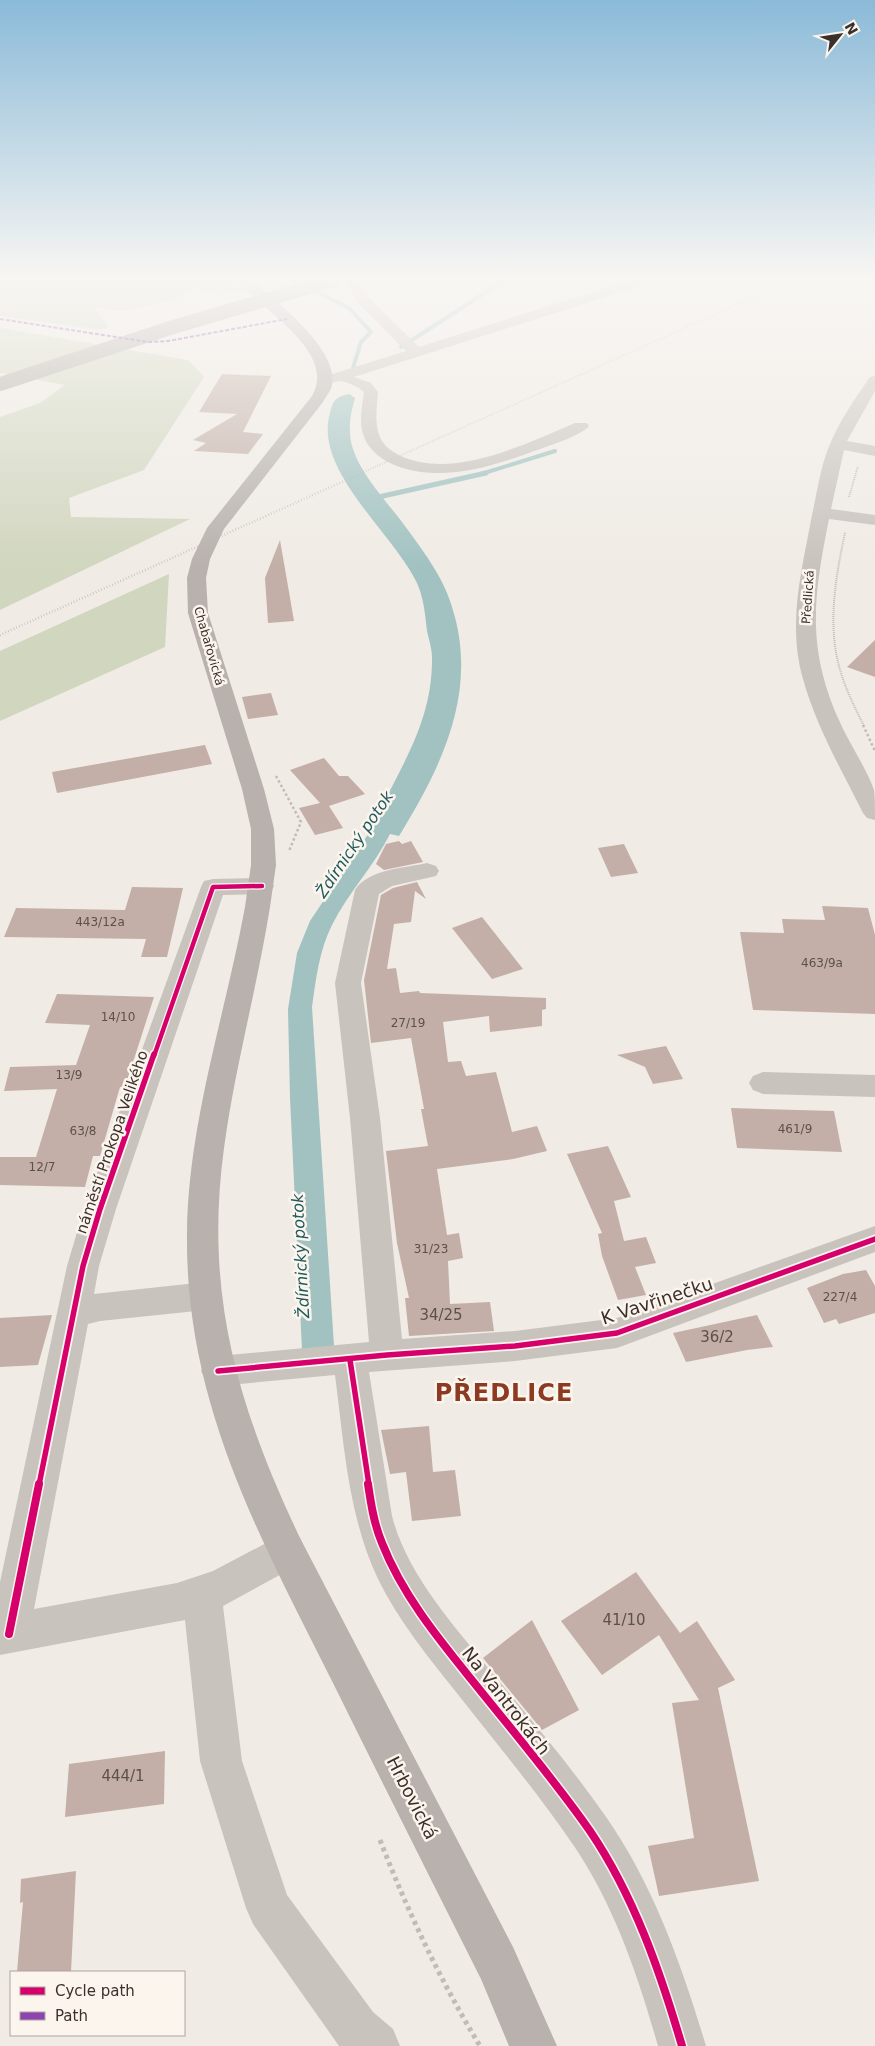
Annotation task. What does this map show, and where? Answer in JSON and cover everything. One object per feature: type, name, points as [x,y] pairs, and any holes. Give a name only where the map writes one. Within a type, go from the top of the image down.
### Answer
[{"type":"highway","points":[[0,384],[26,375]]},
{"type":"main road","points":[[324,375],[325,382]]},
{"type":"main road","name":"Chabařovická","points":[[262,886],[264,842],[260,816],[198,613],[195,586],[197,569],[203,552],[216,528],[314,403],[322,392],[325,382]]},
{"type":"main road","points":[[262,886],[246,980],[209,1149],[203,1240],[206,1296],[218,1372],[256,1487],[287,1551]]},
{"type":"main road","name":"Hrbovická","points":[[287,1551],[497,1964],[533,2046]]},
{"type":"street","points":[[325,382],[342,376],[366,386],[371,392],[369,424],[374,439],[386,454],[406,464],[431,468],[462,466],[519,450],[581,426]]},
{"type":"street","name":"Předlická","points":[[875,380],[856,406],[839,444],[827,479],[808,581],[805,617],[807,657],[818,693],[835,734],[875,814]]},
{"type":"street","points":[[839,444],[875,451]]},
{"type":"street","points":[[821,513],[875,520]]},
{"type":"street","points":[[218,1372],[368,1357],[365,1118],[348,983],[367,890],[384,880],[427,871]]},
{"type":"street","name":"náměstí Prokopa Velikého","points":[[262,886],[213,887],[100,1209],[83,1266],[72,1314],[5,1634],[178,1603],[202,1596],[287,1551]]},
{"type":"street","points":[[764,1083],[875,1086]]},
{"type":"street","name":"K Vavřinečku","points":[[368,1357],[515,1346],[617,1333],[875,1239]]},
{"type":"street","points":[[72,1314],[100,1307],[206,1296]]},
{"type":"street","name":"Na Vantrokách","points":[[368,1357],[374,1518],[381,1544],[396,1574],[434,1630],[574,1810],[600,1847],[620,1882],[641,1926],[663,1983],[682,2046]]},
{"type":"street","points":[[202,1596],[221,1761],[269,1908],[356,2028],[376,2046]]},
{"type":"path","points":[[849,500],[860,458]]},
{"type":"path","points":[[846,526],[838,567],[833,611],[838,662],[854,708],[875,751]]},
{"type":"path","points":[[285,793],[301,822],[287,857]]},
{"type":"path","points":[[380,1840],[404,1903],[462,2018],[480,2046]]},
{"type":"green space","points":[[13,375],[203,375],[204,377],[144,470],[69,498],[71,517],[190,519],[0,610],[0,417],[40,403],[65,385]]},
{"type":"green space","points":[[169,574],[165,647],[0,721],[0,651]]},
{"type":"water","name":"Ždírnický potok","points":[[349,394],[355,398],[351,415],[351,444],[369,480],[424,552],[443,584],[452,607],[459,638],[461,668],[458,698],[452,727],[442,755],[429,782],[399,836],[390,834],[384,846],[338,913],[321,955],[312,1007],[334,1346],[302,1350],[290,1098],[288,1009],[297,953],[310,921],[369,833],[401,770],[419,728],[431,682],[431,648],[423,601],[417,583],[406,564],[358,501],[333,457],[328,435],[332,405],[341,396]]},
{"type":"building","points":[[221,375],[271,376],[243,432],[263,434],[248,454],[194,451],[206,443],[193,440],[237,414],[199,412]]},
{"type":"building","points":[[280,540],[294,621],[268,623],[265,578]]},
{"type":"building","points":[[875,640],[875,677],[847,667]]},
{"type":"building","points":[[271,693],[278,715],[248,719],[242,697]]},
{"type":"building","points":[[205,745],[212,764],[57,793],[52,772]]},
{"type":"building","points":[[324,758],[339,776],[348,776],[365,794],[329,806],[343,828],[315,835],[299,808],[320,803],[290,770]]},
{"type":"building","points":[[399,841],[402,844],[411,841],[423,862],[384,870],[376,864],[386,844]]},
{"type":"building","points":[[624,844],[638,873],[611,877],[598,848]]},
{"type":"building","points":[[417,882],[426,899],[415,891],[411,922],[394,924],[387,969],[396,968],[400,993],[419,991],[420,993],[546,998],[546,1009],[542,1010],[542,1026],[490,1032],[489,1016],[443,1022],[448,1062],[461,1061],[466,1076],[496,1072],[512,1132],[537,1126],[547,1151],[513,1159],[437,1169],[447,1235],[459,1233],[463,1258],[448,1261],[450,1304],[490,1302],[494,1331],[409,1336],[405,1298],[409,1298],[397,1243],[386,1151],[428,1146],[421,1109],[424,1109],[411,1038],[371,1043],[364,980],[381,895],[393,888]]},
{"type":"building","points":[[132,887],[183,888],[167,957],[141,957],[146,939],[4,937],[16,908],[125,910]]},
{"type":"building","points":[[822,906],[868,908],[875,935],[875,1014],[753,1010],[740,932],[784,933],[782,919],[825,920]]},
{"type":"building","points":[[482,917],[523,969],[492,979],[452,928]]},
{"type":"building","points":[[57,994],[154,997],[125,1087],[120,1087],[100,1156],[93,1156],[85,1187],[0,1185],[0,1157],[36,1157],[57,1089],[4,1091],[10,1067],[76,1065],[90,1025],[45,1023]]},
{"type":"building","points":[[666,1046],[683,1079],[653,1084],[645,1067],[617,1055]]},
{"type":"building","points":[[731,1108],[834,1111],[842,1152],[737,1148]]},
{"type":"building","points":[[608,1146],[631,1197],[614,1201],[624,1241],[646,1237],[656,1263],[635,1267],[646,1295],[618,1300],[602,1256],[598,1234],[602,1233],[567,1154]]},
{"type":"building","points":[[866,1270],[875,1286],[875,1313],[839,1324],[836,1319],[824,1323],[807,1288],[843,1274]]},
{"type":"building","points":[[52,1315],[38,1365],[0,1367],[0,1318]]},
{"type":"building","points":[[757,1315],[773,1347],[686,1362],[673,1333]]},
{"type":"building","points":[[429,1426],[433,1472],[455,1470],[461,1516],[412,1521],[406,1472],[390,1474],[381,1430]]},
{"type":"building","points":[[636,1572],[680,1633],[697,1621],[735,1680],[718,1688],[759,1881],[659,1896],[648,1846],[694,1838],[672,1703],[699,1700],[659,1635],[602,1675],[561,1621]]},
{"type":"building","points":[[532,1620],[579,1710],[542,1730],[483,1658]]},
{"type":"building","points":[[165,1751],[164,1804],[65,1817],[69,1764]]},
{"type":"building","points":[[76,1871],[71,1971],[17,1971],[23,1902],[20,1903],[21,1879]]},
{"type":"waterway","points":[[481,474],[555,451]]},
{"type":"waterway","points":[[374,498],[486,473]]},
{"type":"railway","points":[[359,474],[579,375]]},
{"type":"railway","points":[[0,635],[362,473]]},
{"type":"cycle path","points":[[9,1634],[83,1266],[100,1209],[213,887],[262,886]]},
{"type":"cycle path","points":[[218,1371],[387,1355],[515,1346],[617,1333],[875,1239]]},
{"type":"cycle path","points":[[350,1360],[370,1497],[379,1535],[392,1566],[404,1588],[434,1632],[565,1797],[601,1848],[638,1919],[658,1969],[682,2046]]},
{"type":"district","name":"PŘEDLICE","points":[[504,1393]]}]
